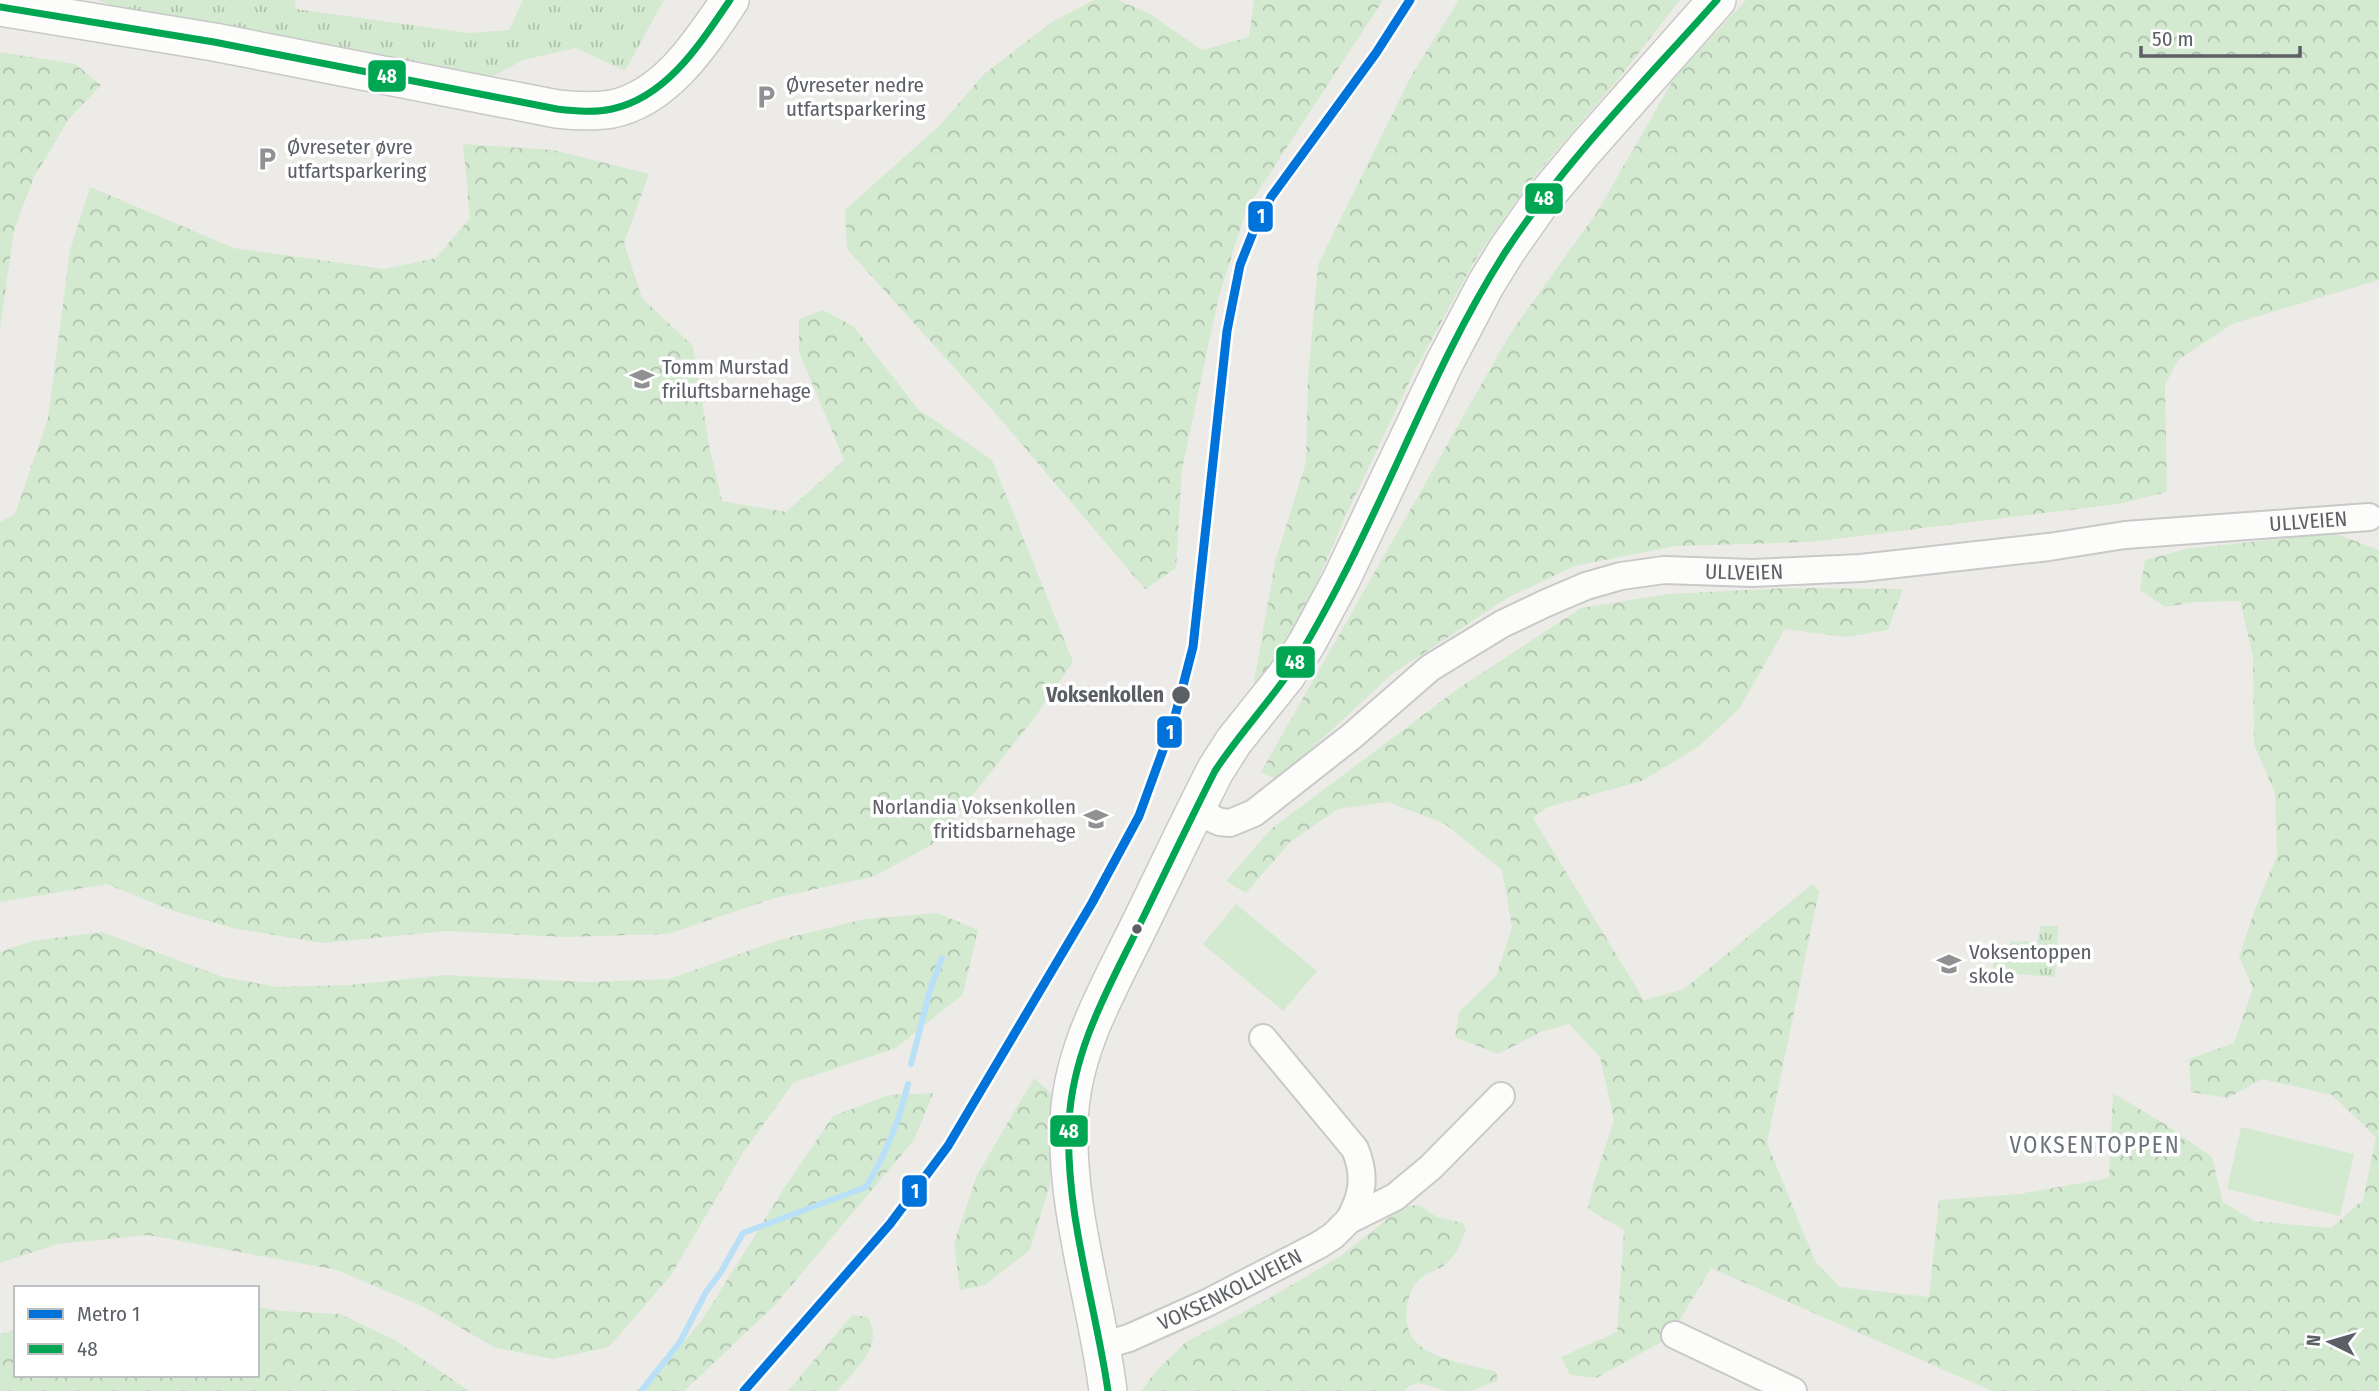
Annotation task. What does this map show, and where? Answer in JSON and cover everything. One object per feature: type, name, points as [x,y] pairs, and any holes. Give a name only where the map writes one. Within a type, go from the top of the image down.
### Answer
[{"type":"street","points":[[0,7],[239,47],[557,109],[603,110],[625,105],[656,89],[697,47],[730,0]]},
{"type":"street","points":[[1108,1391],[1075,1207],[1069,1122],[1074,1082],[1082,1051],[1099,1006],[1215,771],[1234,741],[1286,676],[1341,580],[1445,362],[1507,250],[1540,203],[1586,148],[1717,0]]},
{"type":"street","name":"ULLVEIEN","points":[[1195,811],[1220,822],[1230,823],[1254,813],[1352,736],[1430,668],[1502,624],[1586,586],[1621,576],[1664,570],[1752,573],[1861,568],[2125,535],[2369,517]]},
{"type":"street","name":"VOKSENKOLLVEIEN","points":[[1263,1038],[1355,1149],[1363,1181],[1361,1195],[1349,1220]]},
{"type":"street","name":"VOKSENKOLLVEIEN","points":[[1102,1346],[1160,1324],[1287,1263],[1333,1236],[1349,1220],[1395,1197],[1431,1167],[1501,1096]]},
{"type":"street","points":[[1675,1335],[1793,1391]]},
{"type":"green space","points":[[98,0],[295,0],[296,9],[469,33],[509,30],[523,0],[664,0],[625,71],[576,48],[523,60],[490,78],[116,7]]},
{"type":"green space","points":[[1094,0],[1118,0],[1150,14],[1202,50],[1249,37],[1254,0],[1383,0],[1246,210],[1218,300],[1182,469],[1176,568],[1145,589],[996,414],[847,249],[845,210],[941,124],[984,74],[1052,22]]},
{"type":"green space","points":[[1459,0],[1680,0],[1616,82],[1532,179],[1475,260],[1415,370],[1345,517],[1267,699],[1254,682],[1275,562],[1306,462],[1308,377],[1318,265],[1412,74]]},
{"type":"green space","points":[[1746,0],[2379,0],[2379,280],[2232,324],[2178,360],[2165,385],[2167,492],[2118,504],[1810,542],[1676,546],[1575,566],[1509,597],[1392,674],[1278,780],[1261,772],[1510,334],[1597,212],[1675,77]]},
{"type":"green space","points":[[0,52],[75,64],[101,85],[69,119],[34,177],[14,230],[0,329]]},
{"type":"green space","points":[[463,144],[553,150],[649,174],[624,243],[642,298],[693,346],[709,445],[722,501],[786,512],[844,460],[799,352],[799,319],[823,310],[853,326],[918,409],[992,460],[1073,662],[1032,721],[933,844],[875,876],[775,898],[668,934],[565,937],[446,931],[322,943],[233,928],[173,911],[107,884],[0,902],[0,522],[15,514],[48,418],[70,250],[90,187],[234,248],[385,269],[436,258],[470,218]]},
{"type":"green space","points":[[2334,533],[2379,550],[2379,1391],[1992,1391],[1711,1268],[1669,1338],[1596,1378],[1570,1375],[1561,1357],[1617,1332],[1624,1230],[1588,1209],[1614,1120],[1600,1057],[1569,1024],[1541,1032],[1498,1054],[1455,1037],[1459,1012],[1496,976],[1512,927],[1502,870],[1445,824],[1388,802],[1338,809],[1290,842],[1246,893],[1226,881],[1271,829],[1459,688],[1581,608],[1667,594],[1790,588],[1903,589],[1888,630],[1846,637],[1785,629],[1739,709],[1698,747],[1642,781],[1548,807],[1533,818],[1644,1000],[1684,989],[1812,884],[1819,891],[1767,1143],[1815,1261],[1840,1287],[1929,1297],[1939,1200],[2019,1194],[2109,1178],[2113,1093],[2212,1157],[2223,1202],[2254,1221],[2331,1228],[2363,1200],[2376,1137],[2332,1095],[2262,1079],[2228,1098],[2191,1092],[2189,1059],[2234,1043],[2253,988],[2239,957],[2277,856],[2275,793],[2254,745],[2253,657],[2240,601],[2195,602],[2165,607],[2140,590],[2145,560],[2186,549]]},
{"type":"green space","points":[[1236,904],[1317,971],[1283,1011],[1203,944]]},
{"type":"green space","points":[[937,913],[978,930],[963,994],[896,1048],[794,1082],[744,1151],[671,1275],[609,1347],[553,1359],[496,1348],[426,1308],[337,1270],[148,1235],[58,1244],[0,1263],[0,952],[32,941],[102,932],[223,977],[277,987],[349,985],[446,975],[587,982],[669,979],[782,939],[865,919]]},
{"type":"green space","points":[[2041,926],[2058,926],[2055,977],[1992,972],[1994,958],[2010,958],[2010,942],[2027,941],[2036,945]]},
{"type":"green space","points":[[1034,1078],[1051,1093],[1050,1184],[1030,1250],[985,1285],[960,1290],[954,1243],[977,1175]]},
{"type":"green space","points":[[933,1093],[914,1140],[774,1306],[684,1391],[636,1391],[654,1377],[702,1320],[833,1116],[889,1095]]},
{"type":"green space","points":[[2241,1127],[2354,1154],[2340,1216],[2227,1189]]},
{"type":"green space","points":[[1419,1205],[1437,1217],[1463,1223],[1466,1230],[1451,1259],[1417,1282],[1409,1296],[1407,1324],[1413,1338],[1422,1348],[1435,1355],[1496,1372],[1498,1381],[1470,1391],[1447,1391],[1419,1383],[1404,1391],[1141,1391],[1158,1369],[1186,1342],[1268,1299],[1339,1257],[1395,1213],[1407,1206]]},
{"type":"green space","points":[[259,1307],[340,1314],[395,1340],[469,1391],[0,1391],[0,1334],[14,1330],[14,1377],[259,1377]]},
{"type":"green space","points":[[852,1315],[868,1317],[873,1331],[872,1341],[866,1357],[838,1391],[788,1391]]},
{"type":"waterway","points":[[911,1064],[930,990],[942,958]]},
{"type":"waterway","points":[[641,1391],[680,1342],[706,1292],[743,1233],[866,1187],[891,1137],[908,1084]]},
{"type":"metro line","name":"1","points":[[744,1391],[890,1224],[948,1146],[1092,903],[1139,816],[1174,720],[1193,647],[1227,331],[1240,265],[1271,197],[1376,53],[1410,0]]},
{"type":"transit line","name":"48","points":[[0,7],[214,42],[557,109],[591,111],[632,103],[666,81],[694,51],[730,0]]},
{"type":"transit line","name":"48","points":[[1108,1391],[1076,1224],[1069,1157],[1072,1096],[1077,1070],[1094,1020],[1215,771],[1288,674],[1309,640],[1361,541],[1460,331],[1506,251],[1580,153],[1717,0]]},
{"type":"place","name":"Øvreseter nedre utfartsparkering","points":[[766,97]]},
{"type":"place","name":"Øvreseter øvre utfartsparkering","points":[[267,159]]},
{"type":"place","name":"Tomm Murstad friluftsbarnehage","points":[[642,379]]},
{"type":"place","name":"Voksenkollen","points":[[1181,695]]},
{"type":"place","name":"Norlandia Voksenkollen fritidsbarnehage","points":[[1096,819]]},
{"type":"place","name":"Voksentoppen skole","points":[[1949,964]]},
{"type":"district","name":"VOKSENTOPPEN","points":[[2095,1145]]}]
